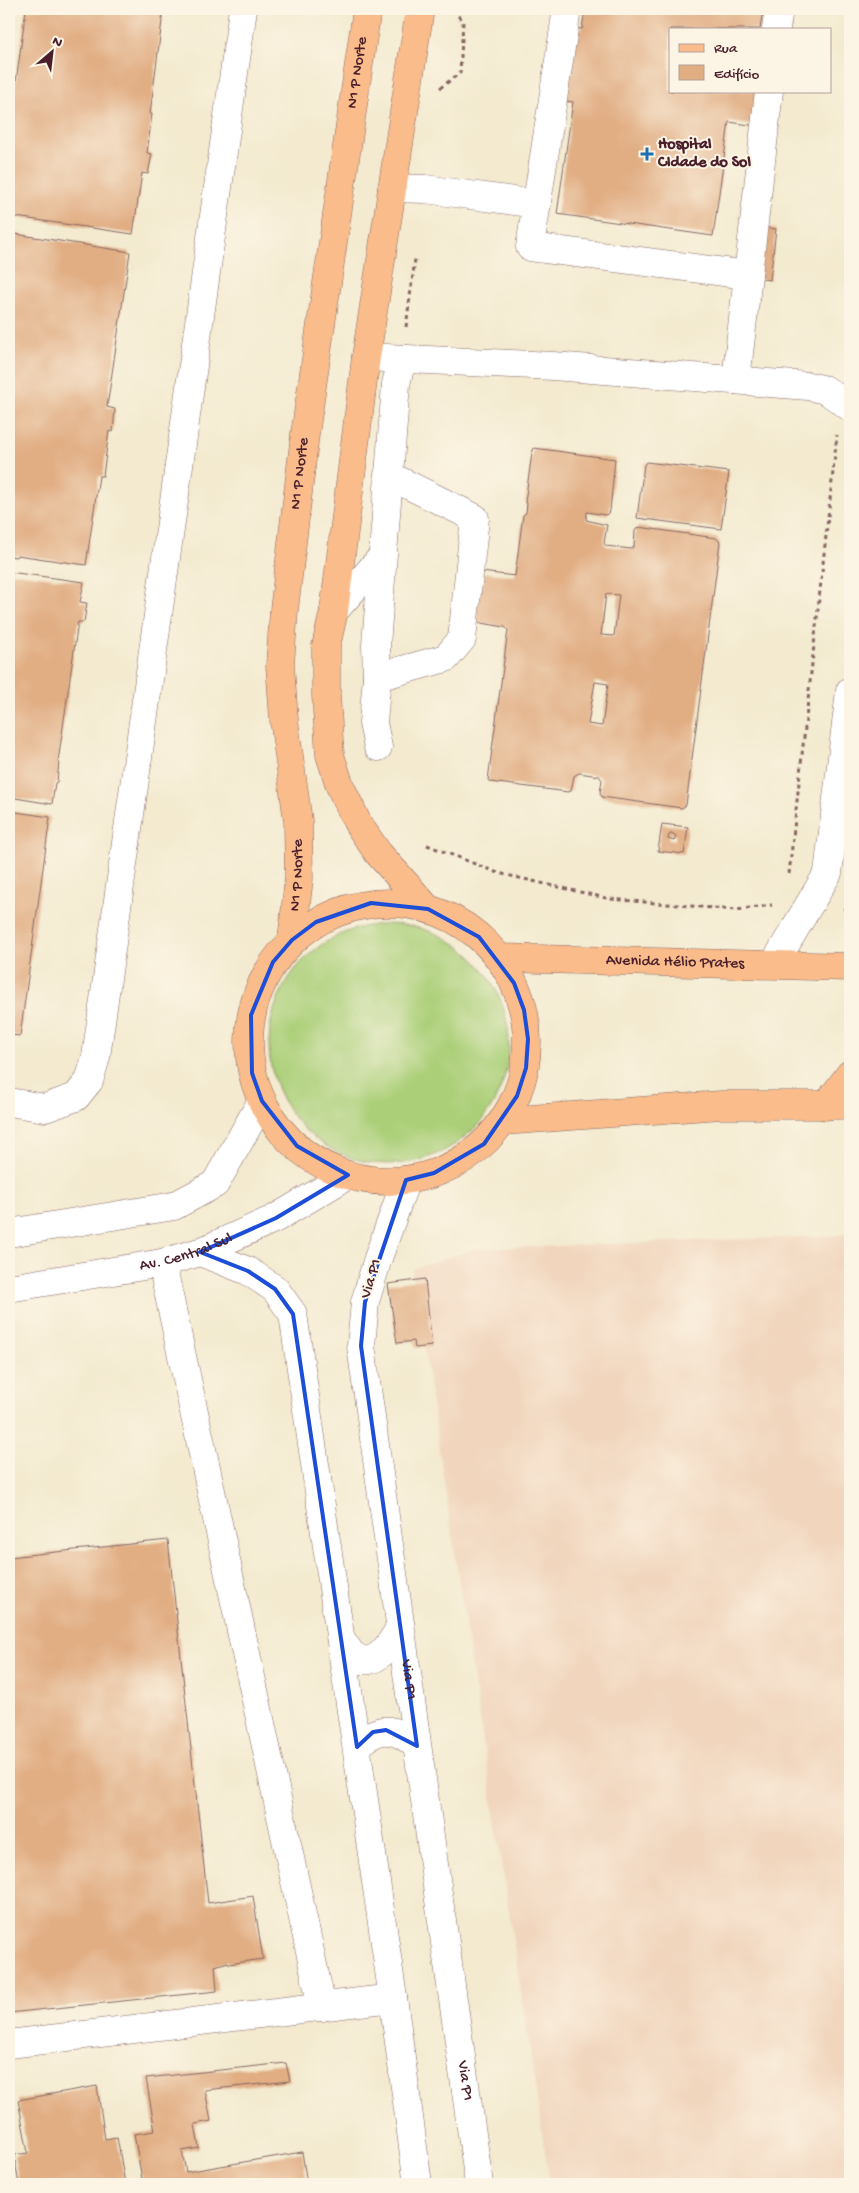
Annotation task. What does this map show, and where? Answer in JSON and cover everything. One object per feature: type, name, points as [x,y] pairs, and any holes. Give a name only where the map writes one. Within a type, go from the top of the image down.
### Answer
[{"type":"main road","name":"N1 P Norte","points":[[292,940],[298,878],[298,821],[280,666],[305,434],[367,9]]},
{"type":"main road","points":[[420,9],[366,357],[334,611],[326,646],[330,755],[340,786],[358,824],[378,853],[428,909]]},
{"type":"main road","points":[[370,903],[400,903],[428,909],[455,920],[480,936],[499,958],[514,983],[524,1010],[528,1039],[526,1068],[517,1096],[503,1121],[484,1144],[460,1161],[434,1173],[406,1180],[377,1180],[348,1175],[321,1163],[297,1146],[277,1125],[262,1101],[252,1073],[250,1015],[259,987],[269,970],[292,940],[316,922],[342,910],[370,903]]},
{"type":"main road","name":"Avenida Hélio Prates","points":[[499,958],[774,964],[844,973]]},
{"type":"main road","points":[[503,1121],[721,1105],[838,1106],[850,1074]]},
{"type":"street","points":[[9,1102],[45,1108],[76,1097],[89,1081],[96,1057],[244,9]]},
{"type":"street","points":[[567,9],[530,247],[748,274]]},
{"type":"street","points":[[776,28],[779,9]]},
{"type":"street","points":[[736,380],[769,92]]},
{"type":"street","points":[[392,188],[425,189],[537,204]]},
{"type":"street","points":[[366,357],[402,360],[448,359],[808,386],[826,390],[850,407]]},
{"type":"street","points":[[378,747],[374,723],[377,676],[376,645],[396,384],[402,360]]},
{"type":"street","points":[[377,676],[446,658],[462,639],[475,518],[388,475]]},
{"type":"street","points":[[334,611],[382,557]]},
{"type":"street","points":[[774,964],[800,904],[839,873],[850,692]]},
{"type":"street","points":[[9,1234],[174,1206],[192,1197],[215,1184],[262,1101]]},
{"type":"street","name":"Av. Central Sul","points":[[9,1288],[162,1263],[200,1252],[276,1218],[348,1175]]},
{"type":"street","name":"Via P1","points":[[406,1180],[378,1258],[365,1302],[361,1346],[479,2184]]},
{"type":"street","points":[[200,1252],[248,1271],[275,1289],[293,1314],[393,1998],[418,2184]]},
{"type":"street","points":[[162,1263],[322,2007]]},
{"type":"street","points":[[341,1639],[353,1656],[364,1661],[371,1660],[391,1644],[400,1626]]},
{"type":"street","points":[[356,1748],[373,1732],[386,1730],[408,1738],[417,1746]]},
{"type":"street","points":[[9,2044],[393,1998]]},
{"type":"path","points":[[800,904],[789,863],[837,430]]},
{"type":"path","points":[[427,845],[498,873],[610,899],[736,910],[800,904],[833,909],[850,909]]},
{"type":"highlighted area","points":[[371,903],[428,909],[479,937],[514,983],[524,1010],[528,1039],[526,1068],[517,1096],[484,1144],[434,1173],[406,1180],[365,1302],[361,1346],[417,1746],[386,1730],[373,1732],[357,1747],[293,1314],[275,1289],[248,1271],[200,1252],[276,1218],[348,1175],[297,1146],[262,1101],[252,1073],[251,1015],[273,962],[292,940],[316,922]]},
{"type":"shaded area","points":[[850,1233],[850,2184],[550,2184],[412,1269],[475,1249],[830,1236]]},
{"type":"green space","points":[[389,924],[412,926],[435,933],[456,944],[474,959],[489,977],[500,998],[507,1021],[509,1044],[507,1067],[500,1090],[489,1111],[474,1129],[456,1144],[435,1155],[412,1162],[389,1164],[366,1162],[343,1155],[322,1144],[304,1129],[289,1111],[278,1090],[271,1067],[269,1044],[271,1021],[278,998],[289,977],[304,959],[322,944],[343,933],[366,926]]},
{"type":"building","points":[[26,9],[172,9],[171,14],[163,13],[150,114],[152,114],[147,153],[152,154],[148,174],[142,173],[133,234],[9,216],[9,133]]},
{"type":"building","name":"Hospital CIdade do Sol","points":[[585,9],[763,9],[760,28],[669,28],[669,92],[769,92],[764,127],[729,122],[713,236],[557,214],[573,102],[553,99],[564,27],[582,29]]},
{"type":"building","points":[[753,226],[776,229],[770,280],[747,277]]},
{"type":"building","points":[[9,233],[130,252],[107,407],[115,409],[113,432],[109,431],[103,476],[99,476],[86,565],[17,555],[16,557],[9,556]]},
{"type":"building","points":[[534,448],[615,459],[610,511],[606,515],[587,512],[586,520],[607,525],[604,543],[606,546],[631,549],[634,547],[635,531],[638,527],[716,538],[720,542],[686,805],[682,808],[602,797],[600,793],[602,780],[599,776],[579,773],[574,776],[571,791],[568,792],[490,782],[488,780],[508,630],[505,627],[475,622],[481,572],[515,576],[523,515],[526,513],[527,503],[525,502]],"holes":[[[606,594],[619,595],[614,636],[601,635]],[[595,682],[608,684],[602,726],[588,724]]]},
{"type":"building","points":[[646,462],[729,472],[721,529],[637,518]]},
{"type":"building","points":[[9,572],[84,582],[80,602],[87,603],[84,622],[78,622],[58,762],[57,782],[55,783],[52,804],[9,797]]},
{"type":"building","points":[[9,811],[50,817],[20,1036],[9,1035]]},
{"type":"building","points":[[662,824],[688,827],[684,854],[658,851]],"holes":[[[672,833],[676,836],[674,841],[668,839]]]},
{"type":"building","points":[[425,1279],[432,1346],[415,1348],[414,1341],[397,1343],[388,1284]]},
{"type":"building","points":[[168,1540],[208,1903],[253,1896],[263,1959],[229,1964],[228,1962],[215,1966],[217,1991],[9,2013],[9,1557]]},
{"type":"building","points":[[286,2063],[290,2081],[205,2090],[211,2121],[195,2124],[199,2148],[182,2151],[186,2172],[302,2152],[307,2184],[19,2184],[14,2155],[28,2153],[18,2100],[97,2086],[105,2139],[117,2137],[125,2183],[142,2179],[134,2134],[155,2131],[146,2078]]},
{"type":"place","name":"Hospital CIdade do Sol","points":[[647,154]]}]
